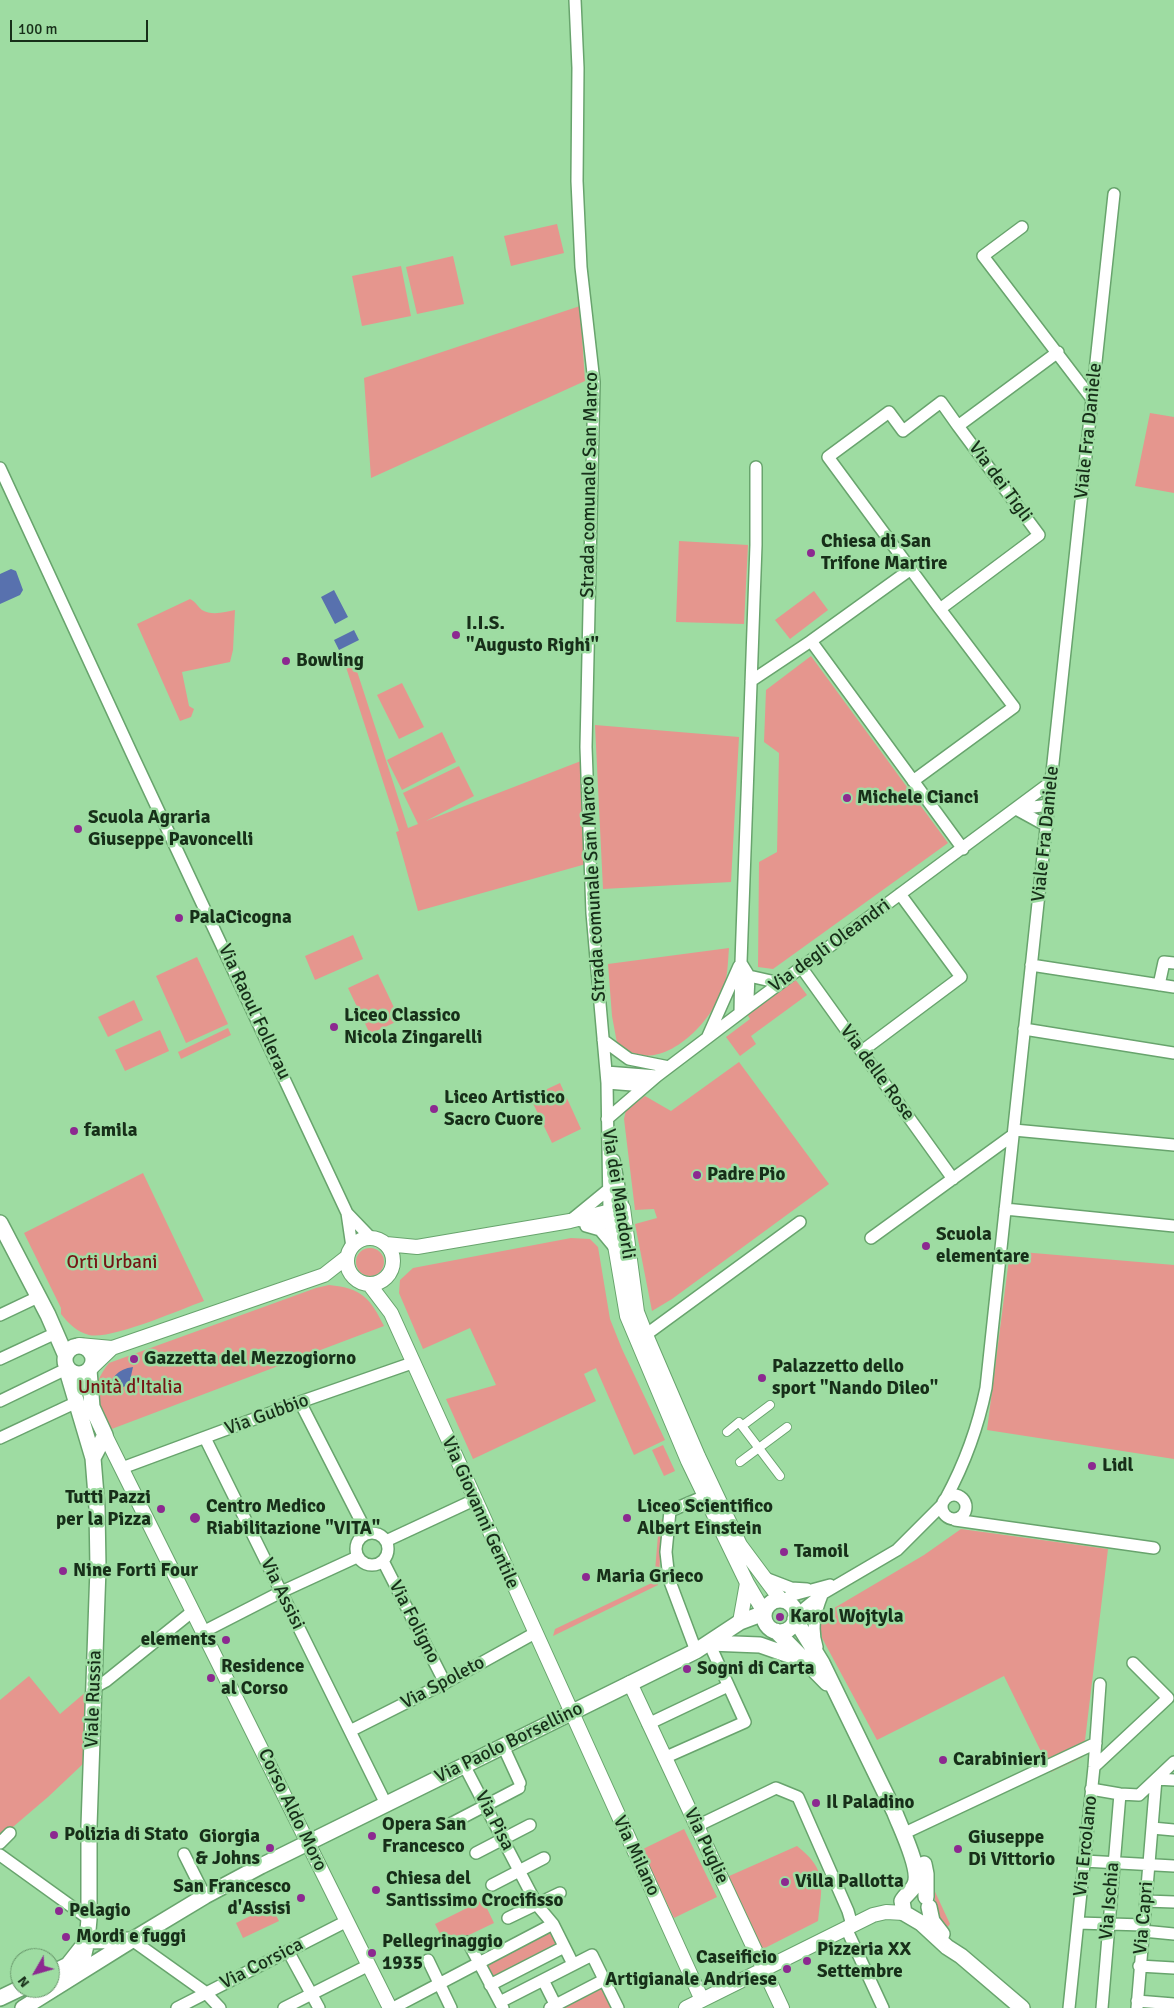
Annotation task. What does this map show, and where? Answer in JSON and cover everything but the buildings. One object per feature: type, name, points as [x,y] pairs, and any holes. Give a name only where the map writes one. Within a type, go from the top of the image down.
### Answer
[{"type":"main road","points":[[0,1223],[48,1315],[79,1345],[88,1349],[91,1353],[93,1362],[88,1370],[77,1374],[64,1364],[71,1348],[79,1345]]},
{"type":"main road","name":"Viale Russia","points":[[48,1315],[56,1333],[93,1458],[97,1508],[98,1568],[89,1826],[89,1919],[80,1971]]},
{"type":"main road","name":"Corso Aldo Moro","points":[[88,1370],[92,1407],[106,1435]]},
{"type":"main road","points":[[93,1458],[106,1435]]},
{"type":"main road","points":[[834,1689],[765,1622],[764,1612],[772,1602],[782,1600],[793,1608],[795,1618],[822,1663],[895,1812],[902,1834],[915,1863],[917,1878],[914,1887],[901,1906],[909,1916],[961,1956],[1022,2008]]},
{"type":"main road","name":"Via Paolo Borsellino","points":[[23,2008],[80,1971],[205,1896],[308,1842],[696,1651],[740,1622],[764,1612]]},
{"type":"main road","points":[[709,1643],[786,1630],[793,1624],[795,1618]]},
{"type":"main road","points":[[709,1643],[760,1645],[804,1660]]},
{"type":"main road","points":[[895,1812],[909,1830],[923,1861],[926,1874],[927,1902],[925,1915],[909,1916]]},
{"type":"main road","points":[[907,1895],[919,1892],[927,1902],[935,1925],[956,1947],[961,1956]]},
{"type":"main road","points":[[60,1969],[68,1965],[86,1941],[132,1940]]},
{"type":"street","name":"Strada comunale San Marco","points":[[575,0],[578,68],[577,181],[581,267],[594,382],[586,747],[592,913],[606,1078],[606,1119]]},
{"type":"street","name":"Viale Fra Daniele","points":[[782,1600],[818,1592],[841,1582],[897,1550],[922,1527],[944,1501],[961,1470],[979,1419],[986,1388],[1114,194]]},
{"type":"street","points":[[1022,227],[983,256],[1092,398]]},
{"type":"street","name":"Via dei Tigli","points":[[958,426],[1058,352]]},
{"type":"street","name":"Via dei Tigli","points":[[913,781],[1014,707],[940,609],[910,569],[828,457],[889,412],[903,430],[941,402],[1039,535],[940,609]]},
{"type":"street","points":[[744,1010],[740,962],[756,545],[756,467]]},
{"type":"street","name":"Via Raoul Follerau","points":[[0,468],[347,1213],[371,1238]]},
{"type":"street","points":[[751,682],[910,569]]},
{"type":"street","points":[[811,641],[963,849]]},
{"type":"street","name":"Via degli Oleandri","points":[[606,1119],[669,1066],[1051,782]]},
{"type":"street","points":[[1016,809],[1049,805]]},
{"type":"street","points":[[1016,809],[1047,826]]},
{"type":"street","points":[[862,1051],[961,977],[900,894]]},
{"type":"street","points":[[740,962],[748,976],[744,1010]]},
{"type":"street","points":[[707,1038],[740,962]]},
{"type":"street","points":[[1159,984],[1164,962],[1174,963]]},
{"type":"street","points":[[1031,965],[1174,987]]},
{"type":"street","name":"Via delle Rose","points":[[801,967],[953,1179]]},
{"type":"street","points":[[748,976],[780,983]]},
{"type":"street","points":[[1024,1028],[1174,1053]]},
{"type":"street","points":[[603,1040],[629,1059],[669,1066]]},
{"type":"street","points":[[606,1078],[657,1076]]},
{"type":"street","points":[[606,1078],[645,1086]]},
{"type":"street","name":"Via dei Mandorli","points":[[606,1119],[610,1189],[642,1338],[705,1496],[747,1582],[764,1612]]},
{"type":"street","name":"Via dei Mandorli","points":[[606,1119],[617,1215],[615,1248],[627,1316],[642,1338],[736,1537],[782,1600]]},
{"type":"street","points":[[871,1238],[1013,1137],[1174,1145]]},
{"type":"street","points":[[1000,1145],[1011,1157]]},
{"type":"street","points":[[570,1221],[610,1189]]},
{"type":"street","points":[[1005,1209],[1174,1226]]},
{"type":"street","name":"Via Raoul Follerau","points":[[347,1213],[350,1252]]},
{"type":"street","points":[[324,1276],[360,1240],[371,1238],[386,1244],[417,1247],[570,1221],[617,1215]]},
{"type":"street","points":[[570,1221],[600,1230],[615,1248]]},
{"type":"street","points":[[642,1338],[800,1222]]},
{"type":"street","points":[[386,1244],[392,1254],[393,1265]]},
{"type":"street","points":[[88,1370],[112,1348],[324,1276],[354,1278],[369,1284],[385,1279],[393,1265],[417,1247]]},
{"type":"street","points":[[350,1252],[348,1268],[354,1278]]},
{"type":"street","name":"Via Giovanni Gentile","points":[[385,1279],[391,1313],[412,1363],[570,1713]]},
{"type":"street","name":"Via Giovanni Gentile","points":[[369,1284],[391,1313]]},
{"type":"street","points":[[0,1315],[38,1297]]},
{"type":"street","points":[[0,1359],[56,1333]]},
{"type":"street","points":[[79,1345],[112,1348]]},
{"type":"street","name":"Via Gubbio","points":[[122,1468],[412,1363]]},
{"type":"street","points":[[0,1401],[64,1364]]},
{"type":"street","points":[[0,1438],[77,1402]]},
{"type":"street","points":[[300,1402],[367,1533]]},
{"type":"street","points":[[742,1426],[770,1405]]},
{"type":"street","points":[[727,1432],[739,1422],[780,1476]]},
{"type":"street","points":[[740,1462],[787,1428]]},
{"type":"street","name":"Corso Aldo Moro","points":[[106,1435],[392,2008]]},
{"type":"street","name":"Via Assisi","points":[[205,1438],[386,1804]]},
{"type":"street","name":"Viale Fra Daniele","points":[[961,1470],[965,1501]]},
{"type":"street","points":[[987,1524],[965,1501],[953,1495],[944,1501],[943,1512],[952,1519],[1154,1548]]},
{"type":"street","points":[[696,1651],[669,1579],[666,1552],[670,1511],[705,1496]]},
{"type":"street","points":[[386,1541],[474,1500]]},
{"type":"street","points":[[952,1519],[965,1514],[965,1501]]},
{"type":"street","name":"Viale Fra Daniele","points":[[922,1527],[952,1519]]},
{"type":"street","points":[[378,1533],[386,1541],[388,1551],[379,1564],[369,1565],[360,1561],[357,1557],[356,1542],[362,1535],[378,1533]]},
{"type":"street","points":[[203,1632],[281,1592],[357,1557]]},
{"type":"street","name":"Via Foligno","points":[[383,1560],[445,1683]]},
{"type":"street","points":[[765,1578],[791,1588],[818,1592],[813,1635],[822,1663]]},
{"type":"street","points":[[740,1622],[747,1582]]},
{"type":"street","name":"Viale Fra Daniele","points":[[795,1618],[818,1592]]},
{"type":"street","points":[[94,1687],[106,1681],[193,1611]]},
{"type":"street","name":"Via Spoleto","points":[[350,1731],[445,1683],[535,1633]]},
{"type":"street","points":[[664,1758],[745,1722],[709,1643]]},
{"type":"street","points":[[1094,1766],[1171,1701],[1134,1663]]},
{"type":"street","name":"Via Puglie","points":[[630,1683],[782,2008]]},
{"type":"street","name":"Via Ercolano","points":[[1069,2008],[1094,1766],[1100,1684]]},
{"type":"street","points":[[648,1724],[728,1686]]},
{"type":"street","name":"Via Milano","points":[[570,1713],[702,2000]]},
{"type":"street","points":[[909,1830],[1096,1743]]},
{"type":"street","points":[[452,1823],[486,1806],[520,1785],[503,1746]]},
{"type":"street","points":[[1091,1789],[1139,1795],[1174,1762]]},
{"type":"street","name":"Via Pisa","points":[[464,1765],[537,1905],[553,1924],[573,1964]]},
{"type":"street","points":[[1156,1779],[1174,1780]]},
{"type":"street","name":"Via Capri","points":[[1137,2004],[1156,1779]]},
{"type":"street","points":[[696,1826],[776,1788],[798,1797],[848,1911],[849,1927],[883,2008]]},
{"type":"street","name":"Via Ischia","points":[[1102,2008],[1120,1794]]},
{"type":"street","points":[[476,1853],[530,1825]]},
{"type":"street","points":[[1152,1828],[1174,1830]]},
{"type":"street","points":[[0,1843],[10,1833]]},
{"type":"street","points":[[184,1854],[205,1896]]},
{"type":"street","points":[[0,1855],[89,1919]]},
{"type":"street","points":[[492,1885],[544,1858]]},
{"type":"street","points":[[1084,1861],[1174,1866]]},
{"type":"street","points":[[508,1918],[560,1893]]},
{"type":"street","points":[[686,2008],[875,1914],[883,1906],[907,1895]]},
{"type":"street","points":[[1146,1900],[1174,1902]]},
{"type":"street","points":[[875,1914],[909,1916]]},
{"type":"street","name":"Via Corsica","points":[[177,2008],[347,1921]]},
{"type":"street","points":[[1078,1923],[1143,1928],[1174,1934]]},
{"type":"street","points":[[392,2008],[553,1924]]},
{"type":"street","points":[[132,1940],[205,1992],[220,2008]]},
{"type":"street","points":[[468,1942],[501,2005],[543,1980],[592,1955],[618,2008]]},
{"type":"street","points":[[490,1985],[564,1946]]},
{"type":"street","points":[[288,1951],[319,2008]]},
{"type":"street","points":[[428,1960],[451,2008]]},
{"type":"street","points":[[284,2008],[369,1965]]},
{"type":"street","points":[[1139,1966],[1174,1968]]},
{"type":"street","points":[[543,1980],[555,2007],[604,1980]]},
{"type":"street","points":[[1137,2004],[1174,2004]]},
{"type":"green space","points":[[557,224],[564,253],[511,266],[504,236]]},
{"type":"green space","points":[[453,256],[464,304],[417,314],[406,267]]},
{"type":"green space","points":[[401,266],[411,316],[362,326],[352,276]]},
{"type":"green space","points":[[580,306],[585,381],[371,478],[364,378]]},
{"type":"green space","points":[[1150,413],[1174,417],[1174,493],[1135,486]]},
{"type":"green space","points":[[679,541],[748,545],[744,624],[676,622]]},
{"type":"green space","points":[[814,591],[828,610],[790,639],[775,620]]},
{"type":"green space","points":[[190,599],[202,610],[210,613],[235,610],[233,650],[230,662],[182,672],[189,706],[194,709],[191,717],[180,721],[137,624]]},
{"type":"green space","name":"Michele Cianci","points":[[811,656],[948,843],[773,969],[758,967],[759,862],[777,852],[779,753],[764,742],[766,690]]},
{"type":"green space","points":[[354,662],[408,828],[418,824],[403,793],[459,766],[474,796],[426,821],[581,761],[586,864],[418,911],[396,832],[399,831],[345,664]]},
{"type":"green space","points":[[402,683],[424,727],[399,739],[377,695]]},
{"type":"green space","points":[[595,725],[739,737],[731,882],[603,889]]},
{"type":"green space","points":[[442,732],[456,762],[402,790],[387,760]]},
{"type":"green space","points":[[353,935],[363,959],[315,980],[305,956]]},
{"type":"green space","points":[[729,948],[726,979],[720,996],[712,1011],[689,1037],[675,1047],[660,1054],[645,1056],[630,1052],[617,1043],[612,1016],[608,964]]},
{"type":"green space","points":[[197,957],[228,1024],[186,1043],[156,976]]},
{"type":"green space","points":[[378,974],[400,1020],[370,1034],[348,988]]},
{"type":"green space","points":[[795,979],[807,995],[751,1036],[756,1044],[740,1056],[726,1037],[750,1019],[747,1014]]},
{"type":"green space","points":[[134,1000],[143,1020],[108,1037],[98,1017]]},
{"type":"green space","points":[[228,1028],[231,1035],[181,1059],[178,1052]]},
{"type":"green space","points":[[160,1030],[169,1051],[125,1071],[115,1050]]},
{"type":"green space","points":[[739,1062],[829,1184],[672,1299],[652,1311],[635,1224],[657,1218],[654,1209],[635,1210],[624,1119],[626,1110],[645,1096],[671,1111]]},
{"type":"green space","points":[[560,1083],[581,1129],[552,1143],[530,1097]]},
{"type":"green space","name":"Orti Urbani","points":[[143,1173],[204,1301],[128,1329],[99,1335],[85,1334],[73,1327],[61,1314],[61,1308],[24,1233]]},
{"type":"green space","points":[[571,1238],[590,1239],[598,1247],[610,1319],[665,1440],[634,1455],[596,1368],[584,1374],[596,1401],[473,1459],[446,1399],[496,1385],[470,1328],[423,1349],[399,1293],[400,1280],[413,1268]]},
{"type":"green space","points":[[370,1248],[380,1252],[384,1262],[380,1272],[370,1276],[360,1272],[356,1262],[360,1252]]},
{"type":"green space","points":[[1010,1251],[1174,1265],[1174,1459],[987,1430]]},
{"type":"green space","name":"Unità d'Italia","points":[[329,1285],[350,1289],[364,1296],[374,1308],[384,1326],[109,1430],[99,1403],[97,1388],[99,1380],[109,1363],[316,1288]]},
{"type":"green space","points":[[663,1445],[675,1471],[664,1476],[652,1450]]},
{"type":"green space","points":[[662,1519],[659,1577],[655,1571],[659,1523]]},
{"type":"green space","points":[[961,1529],[1108,1549],[1083,1757],[1051,1772],[1004,1676],[877,1740],[822,1638],[819,1617],[924,1555]]},
{"type":"green space","points":[[658,1580],[658,1585],[553,1636],[555,1629]]},
{"type":"green space","points":[[29,1676],[60,1714],[87,1691],[84,1763],[0,1838],[0,1700]]},
{"type":"green space","points":[[684,1829],[717,1897],[674,1918],[641,1850]]},
{"type":"green space","points":[[797,1846],[814,1863],[821,1879],[818,1921],[761,1950],[727,1877]]},
{"type":"green space","points":[[930,1881],[950,1924],[944,1932],[938,1921]]},
{"type":"green space","points":[[483,1900],[494,1923],[446,1946],[435,1924]]},
{"type":"green space","points":[[271,1906],[279,1921],[243,1938],[236,1923]]},
{"type":"green space","points":[[549,1929],[558,1946],[494,1980],[485,1964]]},
{"type":"green space","points":[[604,1985],[615,2006],[612,2008],[565,2008],[564,2005]]},
{"type":"water","points":[[11,569],[16,571],[23,590],[20,595],[0,604],[0,574]]},
{"type":"water","points":[[334,590],[348,617],[335,624],[321,597]]},
{"type":"water","points":[[354,630],[359,640],[339,650],[334,640]]},
{"type":"water","points":[[133,1367],[129,1385],[108,1392],[113,1378],[119,1372]]},
{"type":"place","name":"Chiesa di San Trifone Martire","points":[[811,553]]},
{"type":"place","name":"I.I.S. \"Augusto Righi\"","points":[[456,635]]},
{"type":"place","name":"Bowling","points":[[286,661]]},
{"type":"place","name":"Michele Cianci","points":[[847,798]]},
{"type":"place","name":"Scuola Agraria Giuseppe Pavoncelli","points":[[78,829]]},
{"type":"place","name":"PalaCicogna","points":[[179,918]]},
{"type":"place","name":"Liceo Classico Nicola Zingarelli","points":[[334,1027]]},
{"type":"place","name":"Liceo Artistico Sacro Cuore","points":[[434,1109]]},
{"type":"place","name":"famila","points":[[74,1131]]},
{"type":"place","name":"Padre Pio","points":[[697,1175]]},
{"type":"place","name":"Scuola elementare","points":[[926,1246]]},
{"type":"place","name":"Gazzetta del Mezzogiorno","points":[[134,1359]]},
{"type":"place","name":"Palazzetto dello sport \"Nando Dileo\"","points":[[762,1378]]},
{"type":"place","name":"Lidl","points":[[1092,1466]]},
{"type":"place","name":"Tutti Pazzi per la Pizza","points":[[161,1509]]},
{"type":"place","name":"Centro Medico Riabilitazione \"VITA\"","points":[[195,1518]]},
{"type":"place","name":"Liceo Scientifico Albert Einstein","points":[[627,1518]]},
{"type":"place","name":"Tamoil","points":[[784,1552]]},
{"type":"place","name":"Nine Forti Four","points":[[63,1571]]},
{"type":"place","name":"Maria Grieco","points":[[586,1577]]},
{"type":"place","name":"Karol Wojtyla","points":[[780,1617]]},
{"type":"place","name":"elements","points":[[226,1640]]},
{"type":"place","name":"Sogni di Carta","points":[[687,1669]]},
{"type":"place","name":"Residence al Corso","points":[[211,1678]]},
{"type":"place","name":"Carabinieri","points":[[943,1760]]},
{"type":"place","name":"Il Paladino","points":[[816,1803]]},
{"type":"place","name":"Polizia di Stato","points":[[54,1835]]},
{"type":"place","name":"Opera San Francesco","points":[[372,1836]]},
{"type":"place","name":"Giorgia & Johns","points":[[270,1848]]},
{"type":"place","name":"Giuseppe Di Vittorio","points":[[958,1849]]},
{"type":"place","name":"Villa Pallotta","points":[[785,1882]]},
{"type":"place","name":"Chiesa del Santissimo Crocifisso","points":[[376,1890]]},
{"type":"place","name":"San Francesco d'Assisi","points":[[301,1898]]},
{"type":"place","name":"Pelagio","points":[[59,1911]]},
{"type":"place","name":"Mordi e fuggi","points":[[66,1937]]},
{"type":"place","name":"Pellegrinaggio 1935","points":[[372,1953]]},
{"type":"place","name":"Pizzeria XX Settembre","points":[[807,1961]]},
{"type":"place","name":"Caseificio Artigianale Andriese","points":[[787,1969]]}]
